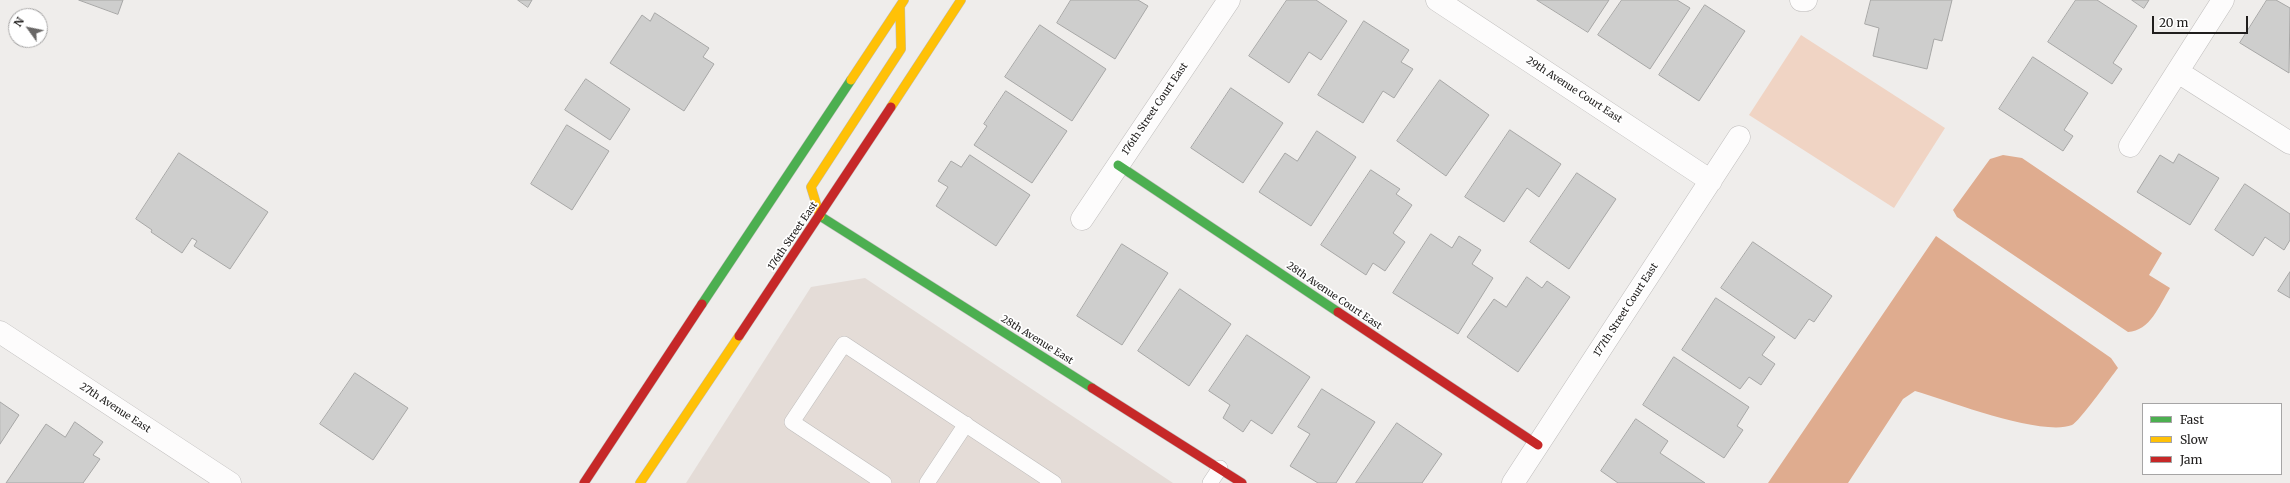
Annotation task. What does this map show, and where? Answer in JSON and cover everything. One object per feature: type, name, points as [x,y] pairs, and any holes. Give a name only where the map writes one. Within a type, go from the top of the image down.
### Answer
[{"type":"main road","name":"176th Street East","points":[[640,483],[820,216],[961,0]]},
{"type":"main road","points":[[820,216],[811,187],[902,49],[902,3]]},
{"type":"main road","points":[[584,483],[902,3]]},
{"type":"main road","name":"28th Avenue Court East","points":[[1118,165],[1538,445]]},
{"type":"main road","name":"28th Avenue East","points":[[820,216],[1242,483]]},
{"type":"street","name":"176th Street Court East","points":[[1082,219],[1229,0]]},
{"type":"street","name":"29th Avenue Court East","points":[[1437,0],[1711,181]]},
{"type":"street","points":[[1801,0],[1806,0]]},
{"type":"street","points":[[2130,146],[2223,0]]},
{"type":"street","points":[[2178,72],[2290,143]]},
{"type":"street","name":"177th Street Court East","points":[[1513,483],[1739,137]]},
{"type":"street","name":"27th Avenue East","points":[[0,332],[230,483]]},
{"type":"lane","points":[[884,483],[792,422],[844,344],[1054,483]]},
{"type":"lane","points":[[927,483],[966,424]]},
{"type":"lane","points":[[1210,483],[1220,468]]},
{"type":"shaded area","points":[[1801,35],[1945,128],[1894,208],[1749,115]]},
{"type":"shaded area","points":[[2003,155],[2022,158],[2162,253],[2149,275],[2170,288],[2158,310],[2148,322],[2136,331],[2128,332],[1957,217],[1953,210],[1990,159]]},
{"type":"shaded area","points":[[1936,236],[2111,358],[2118,368],[2076,422],[2072,425],[2058,427],[2040,426],[2018,422],[1915,391],[1903,399],[1848,483],[1768,483]]},
{"type":"shaded area","points":[[865,278],[1173,483],[686,483],[811,287]]},
{"type":"building","points":[[79,0],[123,0],[118,14]]},
{"type":"building","points":[[518,0],[532,0],[528,7]]},
{"type":"building","points":[[1071,0],[1138,0],[1148,6],[1115,59],[1057,23]]},
{"type":"building","points":[[1287,0],[1316,0],[1347,21],[1321,60],[1309,52],[1289,83],[1249,56]]},
{"type":"building","points":[[1537,0],[1609,0],[1588,32]]},
{"type":"building","points":[[1622,0],[1677,0],[1690,8],[1650,69],[1598,35]]},
{"type":"building","points":[[1871,0],[1952,0],[1942,41],[1934,39],[1927,69],[1873,56],[1879,28],[1865,24]]},
{"type":"building","points":[[2076,0],[2097,0],[2137,26],[2113,63],[2122,69],[2112,84],[2048,42]]},
{"type":"building","points":[[2132,0],[2149,0],[2144,8]]},
{"type":"building","points":[[2267,0],[2276,0],[2290,8],[2289,73],[2240,43]]},
{"type":"building","points":[[1705,5],[1745,31],[1699,101],[1659,75]]},
{"type":"building","points":[[655,13],[709,48],[703,57],[714,64],[684,111],[610,63],[642,15],[650,21]]},
{"type":"building","points":[[1364,21],[1409,50],[1401,62],[1413,69],[1394,98],[1383,91],[1363,123],[1318,95]]},
{"type":"building","points":[[1040,25],[1106,69],[1072,121],[1005,77]]},
{"type":"building","points":[[2033,57],[2088,93],[2064,130],[2073,136],[2063,151],[1999,109]]},
{"type":"building","points":[[586,79],[630,109],[610,140],[565,110]]},
{"type":"building","points":[[1440,80],[1489,115],[1446,176],[1397,141]]},
{"type":"building","points":[[1231,88],[1283,123],[1243,183],[1191,148]]},
{"type":"building","points":[[1006,91],[1067,131],[1032,183],[974,145],[987,126],[984,124]]},
{"type":"building","points":[[567,125],[609,151],[572,210],[531,184]]},
{"type":"building","points":[[1510,130],[1561,164],[1539,197],[1527,188],[1504,222],[1465,197]]},
{"type":"building","points":[[1317,131],[1356,157],[1311,226],[1259,192],[1285,153],[1297,161]]},
{"type":"building","points":[[179,153],[268,212],[230,269],[194,246],[197,241],[192,238],[182,253],[151,232],[152,230],[136,219]]},
{"type":"building","points":[[2179,154],[2219,178],[2190,225],[2137,192],[2160,155],[2173,163]]},
{"type":"building","points":[[970,155],[1030,195],[996,246],[936,206],[948,187],[938,181],[951,161],[961,167]]},
{"type":"building","points":[[1371,170],[1400,189],[1396,194],[1412,205],[1393,233],[1405,242],[1385,271],[1373,263],[1366,275],[1321,245]]},
{"type":"building","points":[[1577,173],[1616,199],[1569,269],[1530,242]]},
{"type":"building","points":[[2245,184],[2290,214],[2290,240],[2284,250],[2265,237],[2253,256],[2215,230]]},
{"type":"building","points":[[1431,234],[1452,248],[1459,236],[1481,250],[1472,264],[1493,278],[1458,334],[1393,293]]},
{"type":"building","points":[[1753,242],[1832,296],[1814,322],[1809,319],[1795,339],[1721,288]]},
{"type":"building","points":[[1122,244],[1168,273],[1122,345],[1077,316]]},
{"type":"building","points":[[2290,272],[2290,298],[2278,291]]},
{"type":"building","points":[[1527,277],[1542,288],[1547,281],[1570,297],[1518,372],[1467,337],[1494,299],[1506,307]]},
{"type":"building","points":[[1180,289],[1231,324],[1189,386],[1138,351]]},
{"type":"building","points":[[1716,298],[1775,337],[1762,355],[1775,364],[1761,385],[1749,377],[1740,389],[1682,350]]},
{"type":"building","points":[[1247,335],[1310,377],[1272,434],[1251,420],[1243,432],[1223,418],[1230,405],[1209,391]]},
{"type":"building","points":[[1674,357],[1749,407],[1737,426],[1743,430],[1724,458],[1643,405]]},
{"type":"building","points":[[355,373],[408,408],[373,460],[320,424]]},
{"type":"building","points":[[1322,389],[1375,422],[1336,483],[1318,483],[1290,466],[1310,434],[1298,427]]},
{"type":"building","points":[[0,402],[19,415],[0,444]]},
{"type":"building","points":[[1636,419],[1668,441],[1660,453],[1705,483],[1618,483],[1601,471]]},
{"type":"building","points":[[75,422],[103,442],[93,455],[100,459],[83,483],[6,483],[46,424],[65,437]]},
{"type":"building","points":[[1397,423],[1442,454],[1422,483],[1356,483]]},
{"type":"traffic: fast","points":[[702,304],[851,80]]},
{"type":"traffic: fast","points":[[1118,165],[1338,312]]},
{"type":"traffic: fast","points":[[820,216],[1092,388]]},
{"type":"traffic: slow","points":[[851,80],[904,0]]},
{"type":"traffic: slow","points":[[891,107],[961,0]]},
{"type":"traffic: slow","points":[[820,216],[811,187],[901,49],[900,6]]},
{"type":"traffic: slow","points":[[640,483],[739,336]]},
{"type":"traffic: jam","points":[[739,336],[891,107]]},
{"type":"traffic: jam","points":[[584,483],[702,304]]},
{"type":"traffic: jam","points":[[1338,312],[1538,445]]},
{"type":"traffic: jam","points":[[1092,388],[1242,483]]}]
